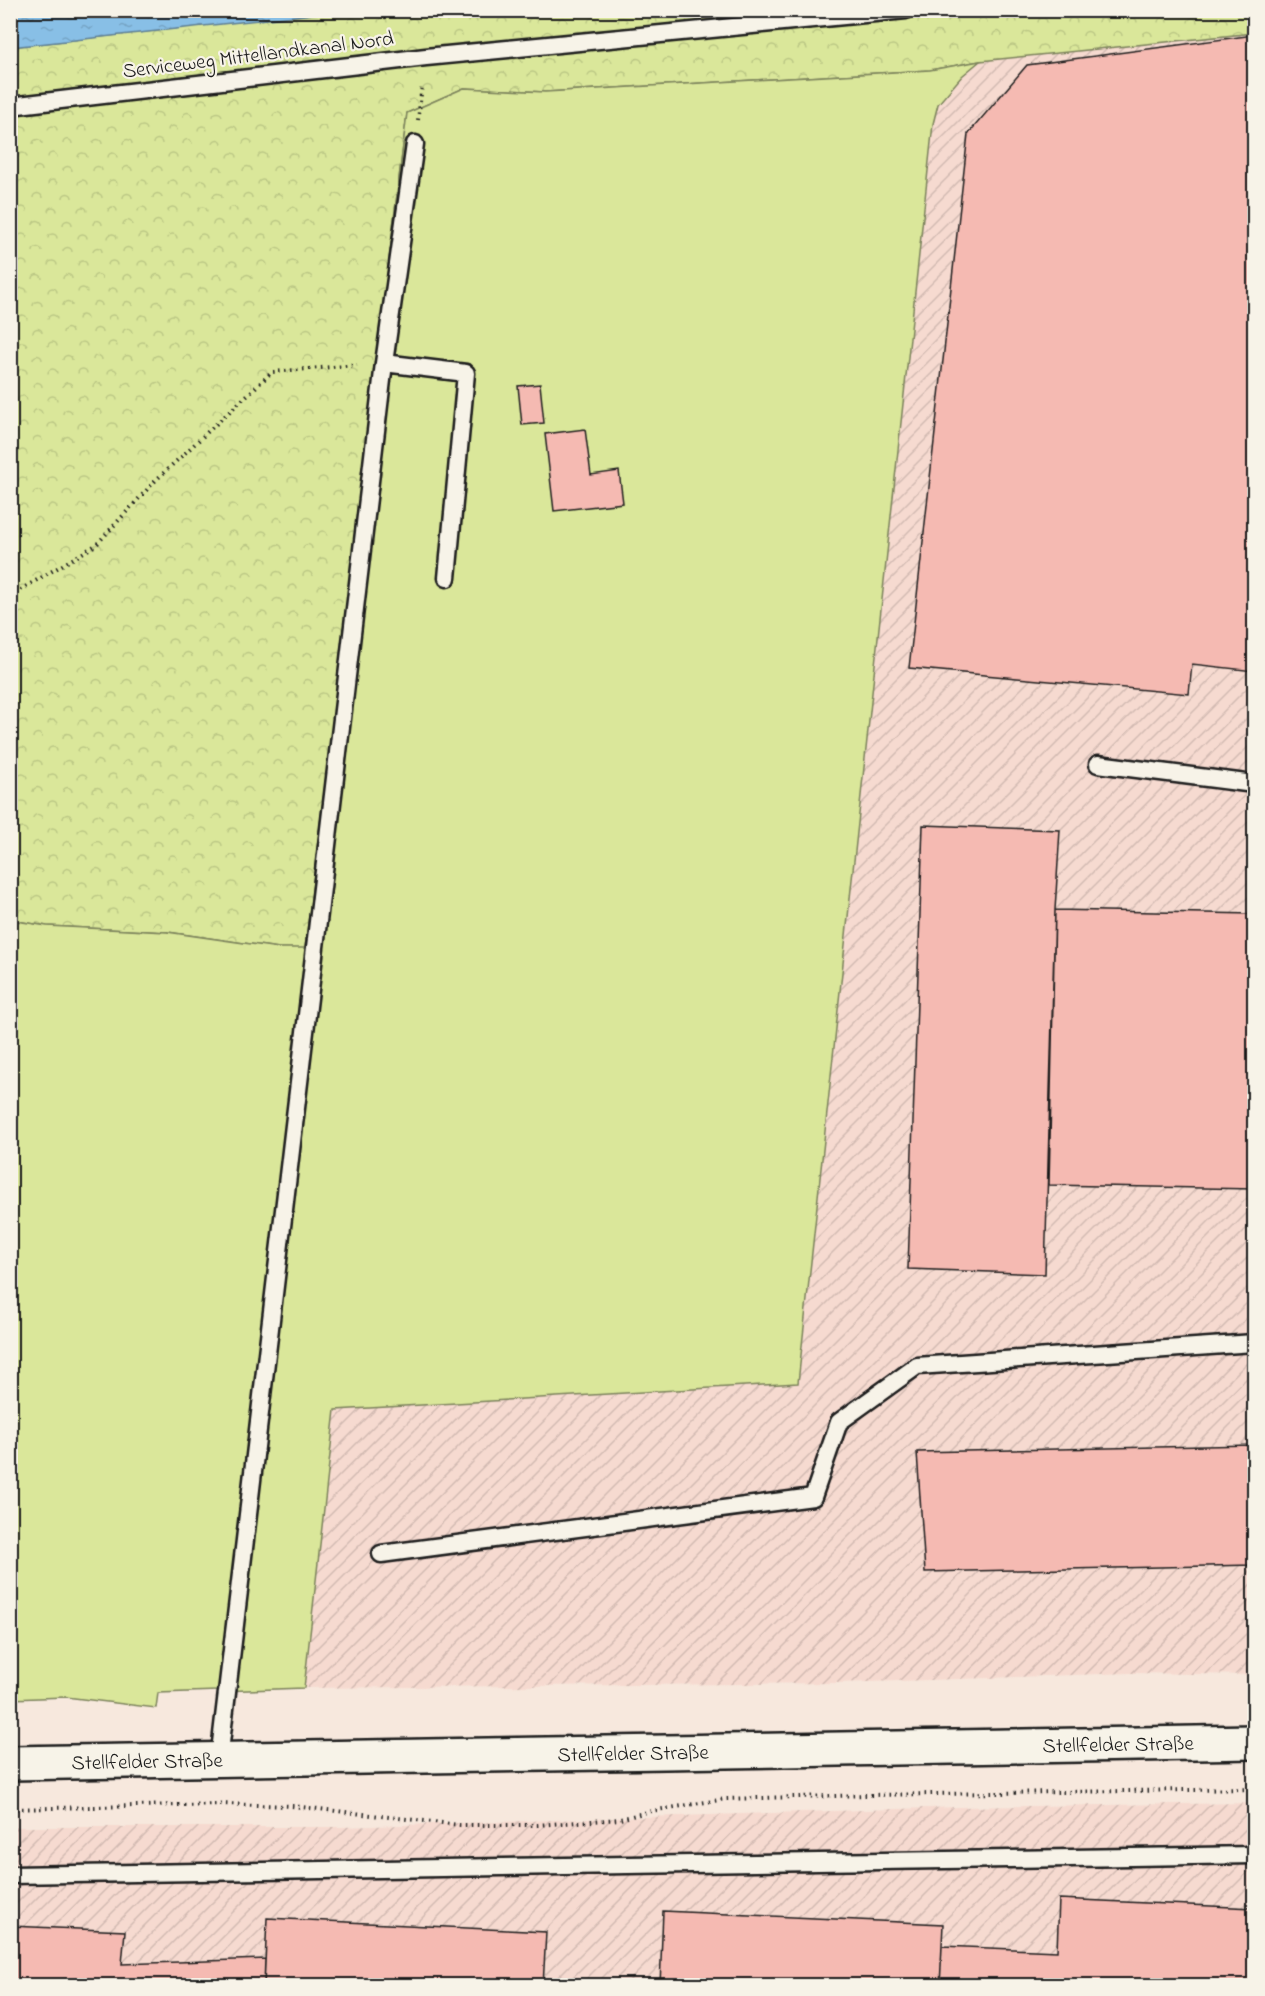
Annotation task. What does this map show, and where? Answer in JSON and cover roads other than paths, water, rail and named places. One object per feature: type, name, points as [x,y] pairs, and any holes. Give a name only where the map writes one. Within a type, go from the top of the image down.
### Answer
[{"type":"street","name":"Stellfelder Straße","points":[[10,1763],[1254,1742]]},
{"type":"lane","name":"Serviceweg Mittellandkanal Nord","points":[[10,106],[426,57],[906,10]]},
{"type":"lane","points":[[219,1760],[384,363],[415,144]]},
{"type":"lane","points":[[384,363],[466,373],[447,578]]},
{"type":"lane","points":[[1098,764],[1254,784]]},
{"type":"lane","points":[[381,1554],[813,1497],[839,1422],[917,1366],[1254,1342]]},
{"type":"lane","points":[[10,1875],[1254,1854]]},
{"type":"water","points":[[11,10],[341,10],[341,11],[11,47]]}]
